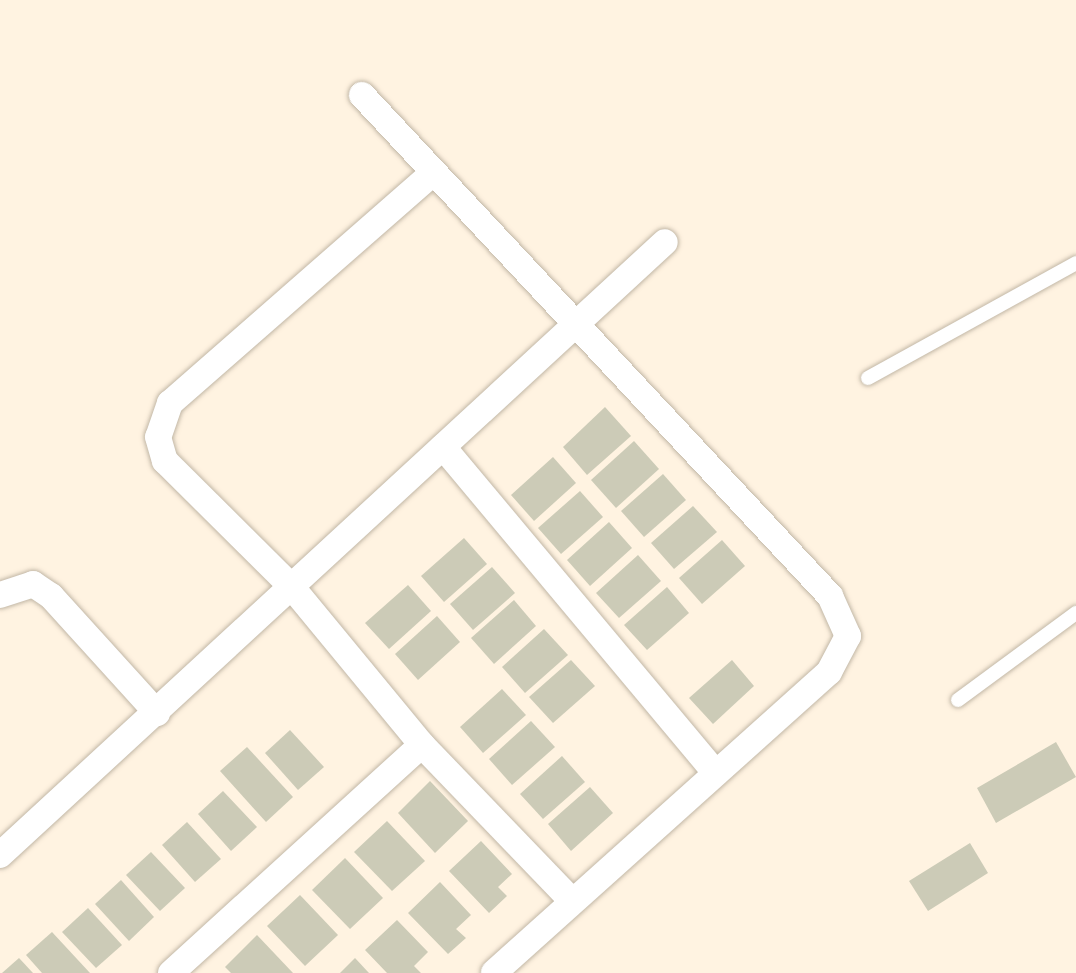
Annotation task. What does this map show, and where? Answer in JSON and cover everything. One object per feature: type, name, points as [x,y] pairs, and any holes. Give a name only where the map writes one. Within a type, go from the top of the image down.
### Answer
[{"type":"street","points":[[362,95],[579,326],[844,616],[848,636],[829,672],[713,770],[494,973]]},
{"type":"street","points":[[434,172],[170,403],[158,437],[165,461],[291,586],[422,745],[572,901]]},
{"type":"street","points":[[0,855],[443,447],[579,326],[665,242]]},
{"type":"street","points":[[443,447],[713,770]]},
{"type":"street","points":[[0,595],[33,584],[51,596],[157,713]]},
{"type":"street","points":[[171,973],[422,745]]},
{"type":"lane","points":[[868,378],[1076,263]]},
{"type":"lane","points":[[958,700],[1076,613]]},
{"type":"building","points":[[605,407],[631,436],[587,475],[563,447]]},
{"type":"building","points":[[634,441],[659,469],[616,508],[591,480]]},
{"type":"building","points":[[553,457],[576,483],[534,521],[511,495]]},
{"type":"building","points":[[663,474],[686,500],[644,537],[621,511]]},
{"type":"building","points":[[580,491],[603,517],[561,554],[538,528]]},
{"type":"building","points":[[693,506],[717,532],[674,569],[651,543]]},
{"type":"building","points":[[609,522],[632,548],[590,586],[567,560]]},
{"type":"building","points":[[464,538],[487,564],[444,602],[421,576]]},
{"type":"building","points":[[722,540],[745,566],[702,604],[679,578]]},
{"type":"building","points":[[638,555],[661,581],[619,618],[596,593]]},
{"type":"building","points":[[492,567],[515,593],[473,630],[450,604]]},
{"type":"building","points":[[408,585],[431,611],[389,649],[365,623]]},
{"type":"building","points":[[667,587],[689,613],[647,650],[624,625]]},
{"type":"building","points":[[514,600],[536,626],[494,664],[471,638]]},
{"type":"building","points":[[437,616],[460,642],[418,680],[395,654]]},
{"type":"building","points":[[544,629],[568,655],[525,693],[502,667]]},
{"type":"building","points":[[571,660],[595,686],[553,723],[529,697]]},
{"type":"building","points":[[732,660],[754,686],[713,724],[689,698]]},
{"type":"building","points":[[502,689],[526,715],[483,753],[460,727]]},
{"type":"building","points":[[531,721],[555,747],[512,785],[489,759]]},
{"type":"building","points":[[290,730],[324,767],[298,790],[265,753]]},
{"type":"building","points":[[1056,742],[1076,777],[996,823],[977,788]]},
{"type":"building","points":[[247,747],[293,797],[266,822],[220,771]]},
{"type":"building","points":[[562,756],[585,782],[543,819],[520,794]]},
{"type":"building","points":[[430,781],[468,821],[435,853],[398,813]]},
{"type":"building","points":[[590,787],[613,813],[571,851],[548,824]]},
{"type":"building","points":[[223,791],[257,827],[231,851],[198,814]]},
{"type":"building","points":[[387,821],[425,861],[392,891],[354,852]]},
{"type":"building","points":[[187,822],[221,859],[195,882],[162,845]]},
{"type":"building","points":[[481,841],[512,874],[498,887],[507,896],[489,913],[449,871]]},
{"type":"building","points":[[970,843],[988,873],[928,911],[909,881]]},
{"type":"building","points":[[151,852],[185,888],[160,911],[126,875]]},
{"type":"building","points":[[345,858],[383,898],[350,929],[312,890]]},
{"type":"building","points":[[121,880],[154,917],[129,941],[95,904]]},
{"type":"building","points":[[440,882],[471,915],[456,929],[466,938],[448,954],[408,913]]},
{"type":"building","points":[[300,895],[338,935],[305,966],[267,926]]},
{"type":"building","points":[[88,908],[122,945],[96,968],[62,932]]},
{"type":"building","points":[[397,920],[428,952],[414,966],[421,973],[387,973],[365,950]]},
{"type":"building","points":[[52,932],[90,973],[42,973],[26,955]]},
{"type":"building","points":[[257,935],[293,973],[231,973],[225,967]]},
{"type":"building","points":[[19,958],[33,973],[2,973]]},
{"type":"building","points":[[355,958],[369,973],[340,973]]}]
